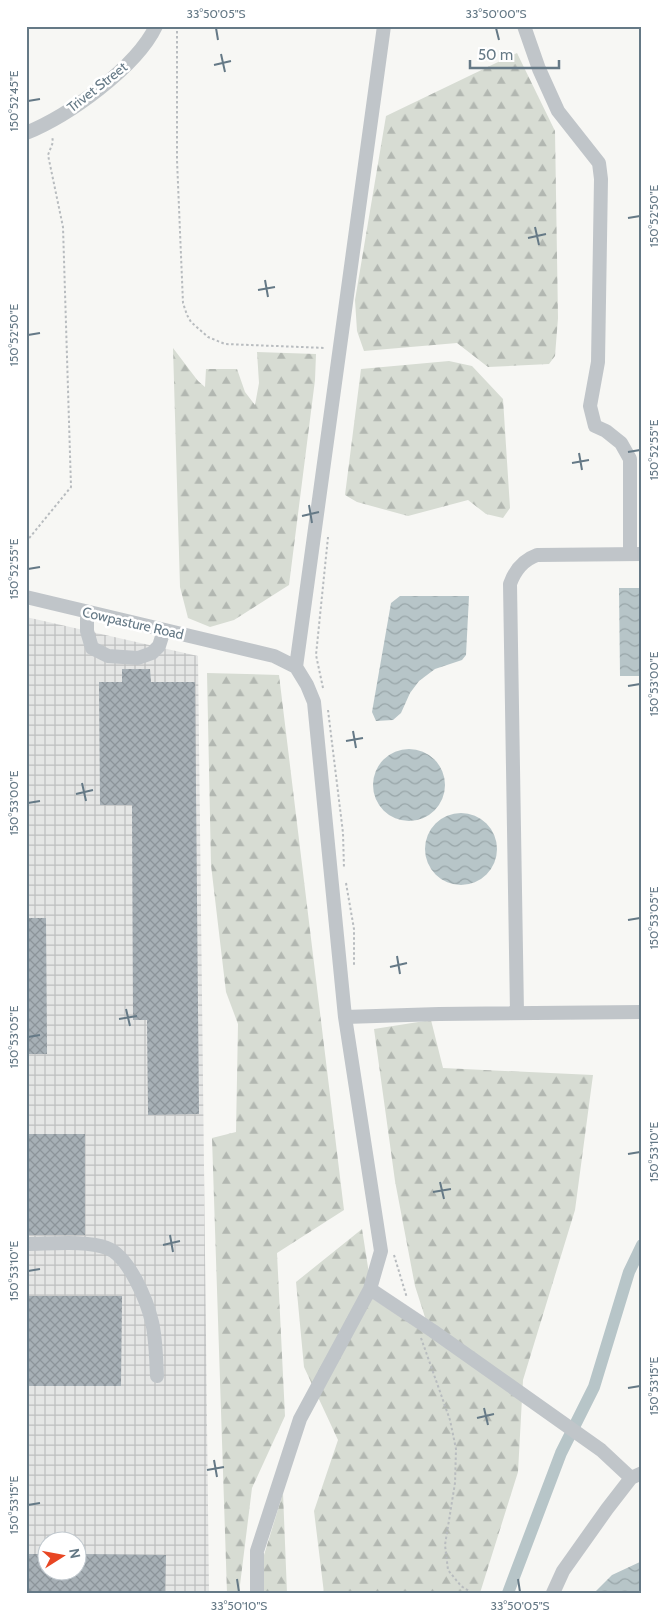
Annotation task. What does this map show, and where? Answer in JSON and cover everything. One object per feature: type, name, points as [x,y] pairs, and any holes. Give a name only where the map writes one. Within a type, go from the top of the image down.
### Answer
[{"type":"street","name":"Trivet Street","points":[[26,133],[48,123],[91,95],[128,63],[147,43],[156,26]]},
{"type":"street","points":[[257,1593],[258,1551],[300,1418],[370,1290],[381,1251],[345,1017],[314,702],[307,685],[296,667],[384,26]]},
{"type":"street","points":[[516,1013],[510,584],[514,573],[527,559],[537,555],[636,554],[630,459],[621,443],[606,431],[595,426],[590,406],[598,362],[601,179],[599,162],[558,111],[539,69],[524,26]]},
{"type":"street","name":"Cowpasture Road","points":[[26,598],[274,656],[296,667]]},
{"type":"street","points":[[87,612],[86,631],[92,648],[108,656],[138,658],[152,653],[159,646],[164,630]]},
{"type":"street","points":[[345,1017],[642,1012]]},
{"type":"street","points":[[26,1244],[87,1244],[111,1250],[120,1258],[129,1269],[143,1294],[152,1323],[157,1376]]},
{"type":"street","points":[[370,1290],[551,1414],[636,1475],[606,1509],[563,1571],[553,1593]]},
{"type":"path","points":[[177,26],[177,160],[183,303],[187,314],[191,322],[208,337],[225,344],[339,350]]},
{"type":"path","points":[[26,542],[71,487],[63,227],[48,155],[54,142],[48,123]]},
{"type":"path","points":[[325,696],[316,654],[328,533]]},
{"type":"path","points":[[328,706],[343,833],[345,877],[354,929],[354,974]]},
{"type":"path","points":[[392,1252],[450,1420],[456,1449],[455,1482],[445,1545],[448,1570],[460,1586],[472,1593]]},
{"type":"shaded area","points":[[26,617],[198,656],[209,1593],[26,1593]]},
{"type":"green space","points":[[517,53],[555,131],[558,318],[555,356],[549,364],[488,367],[457,343],[364,351],[357,331],[355,300],[386,116]]},
{"type":"green space","points":[[173,348],[198,381],[205,387],[206,369],[237,369],[245,392],[255,405],[259,383],[257,352],[316,354],[315,380],[289,585],[234,620],[210,627],[188,618],[180,587]]},
{"type":"green space","points":[[449,361],[472,366],[503,399],[510,508],[503,518],[486,514],[468,500],[408,516],[357,502],[345,495],[361,369]]},
{"type":"green space","points":[[207,673],[279,675],[344,1210],[277,1253],[285,1416],[252,1488],[239,1593],[227,1593],[212,1138],[236,1132],[238,1024],[226,992],[211,865]]},
{"type":"green space","points":[[431,1020],[443,1068],[593,1075],[575,1210],[523,1380],[518,1472],[480,1593],[324,1593],[314,1511],[338,1440],[304,1367],[296,1282],[362,1229],[373,1299],[431,1336],[415,1286],[395,1181],[374,1029]]},
{"type":"green space","points":[[283,1493],[287,1593],[264,1593],[264,1555]]},
{"type":"water","points":[[619,588],[642,588],[642,676],[620,676]]},
{"type":"water","points":[[400,596],[469,596],[466,655],[462,660],[435,669],[419,681],[410,693],[401,713],[393,720],[376,721],[372,712],[391,603]]},
{"type":"water","points":[[409,749],[429,755],[439,765],[445,785],[439,805],[429,815],[409,821],[389,815],[379,805],[373,785],[379,765],[389,755]]},
{"type":"water","points":[[461,813],[481,819],[491,829],[497,849],[491,869],[481,879],[461,885],[441,879],[431,869],[425,849],[431,829],[441,819]]},
{"type":"water","points":[[642,1561],[642,1593],[594,1593],[612,1575]]},
{"type":"building","points":[[122,669],[150,669],[151,682],[195,682],[199,1114],[148,1115],[147,1020],[133,1020],[132,805],[100,805],[99,682],[122,682]]},
{"type":"building","points":[[26,918],[46,918],[47,1054],[26,1054]]},
{"type":"building","points":[[26,1134],[85,1134],[85,1235],[26,1235]]},
{"type":"building","points":[[26,1296],[122,1296],[121,1386],[26,1386]]},
{"type":"building","points":[[26,1554],[38,1554],[38,1582],[88,1582],[88,1554],[166,1555],[165,1593],[26,1593]]},
{"type":"waterway","points":[[508,1593],[561,1453],[594,1387],[629,1272],[642,1245]]}]
